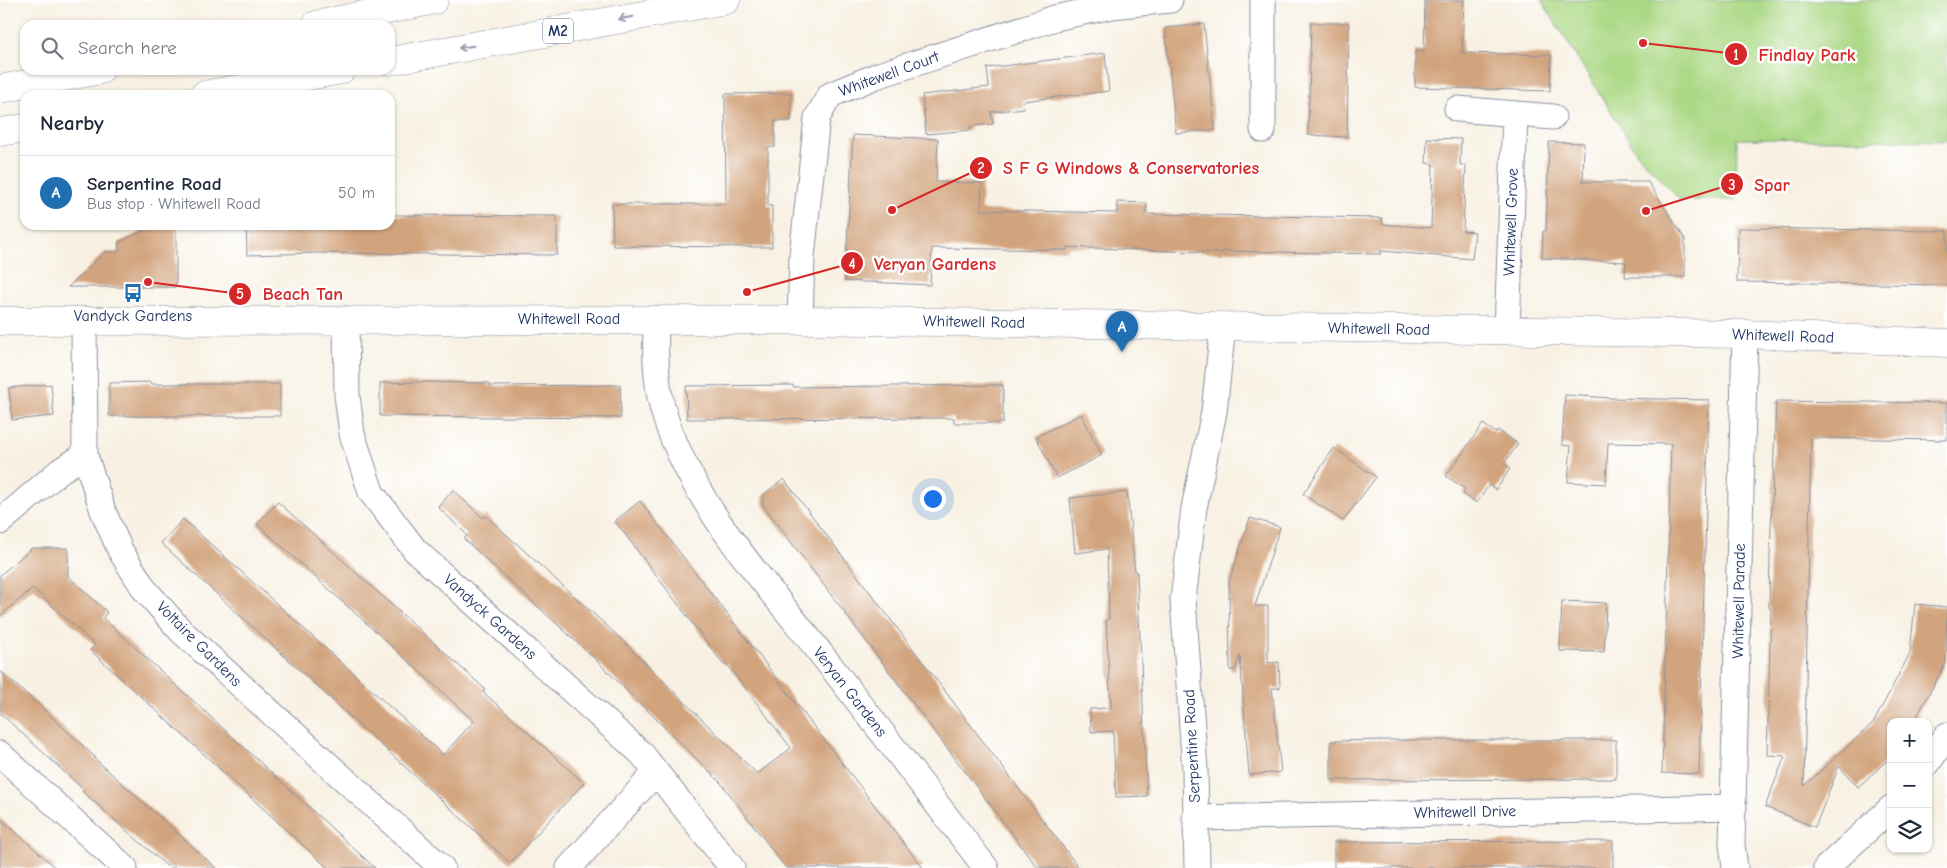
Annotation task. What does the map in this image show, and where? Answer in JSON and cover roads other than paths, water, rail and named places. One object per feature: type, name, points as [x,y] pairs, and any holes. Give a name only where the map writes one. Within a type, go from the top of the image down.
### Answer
[{"type":"main road","points":[[340,20],[434,0]]},
{"type":"main road","name":"M2","points":[[395,60],[726,0]]},
{"type":"main road","points":[[0,89],[74,75]]},
{"type":"main road","points":[[231,90],[314,75]]},
{"type":"main road","points":[[0,132],[20,129]]},
{"type":"main road","name":"Whitewell Road","points":[[0,321],[346,319],[800,320],[1745,334],[1947,343]]},
{"type":"street","name":"Whitewell Court","points":[[800,320],[802,256],[817,118],[830,95],[876,76],[1055,18],[1112,6],[1170,0]]},
{"type":"street","points":[[1263,0],[1263,130]]},
{"type":"street","points":[[1457,108],[1553,117]]},
{"type":"street","name":"Whitewell Grove","points":[[1507,330],[1516,114]]},
{"type":"street","name":"Vandyck Gardens","points":[[346,319],[346,395],[352,434],[371,492],[415,550],[642,754],[732,868]]},
{"type":"street","name":"Veryan Gardens","points":[[656,319],[655,372],[666,419],[691,479],[726,534],[986,868]]},
{"type":"street","name":"Voltaire Gardens","points":[[84,320],[85,455],[103,511],[120,550],[145,590],[181,631],[442,868]]},
{"type":"street","name":"Serpentine Road","points":[[1196,868],[1195,770],[1184,600],[1194,508],[1214,412],[1223,326]]},
{"type":"street","name":"Whitewell Parade","points":[[1735,868],[1732,844],[1745,334]]},
{"type":"street","points":[[0,522],[61,470],[85,455]]},
{"type":"street","points":[[1932,757],[1947,735]]},
{"type":"street","points":[[0,754],[125,868]]},
{"type":"street","points":[[569,868],[656,772]]},
{"type":"street","name":"Whitewell Drive","points":[[1196,818],[1734,807]]},
{"type":"street","points":[[1826,868],[1887,812]]},
{"type":"place","name":"Findlay Park","points":[[1643,43]]},
{"type":"place","name":"S F G Windows & Conservatories","points":[[892,210]]},
{"type":"place","name":"Spar","points":[[1646,211]]},
{"type":"place","name":"Beach Tan","points":[[148,282]]},
{"type":"place","name":"Veryan Gardens","points":[[747,292]]},
{"type":"place","name":"Vandyck Gardens","points":[[133,293]]},
{"type":"place","name":"Serpentine Road","points":[[1122,352]]}]
